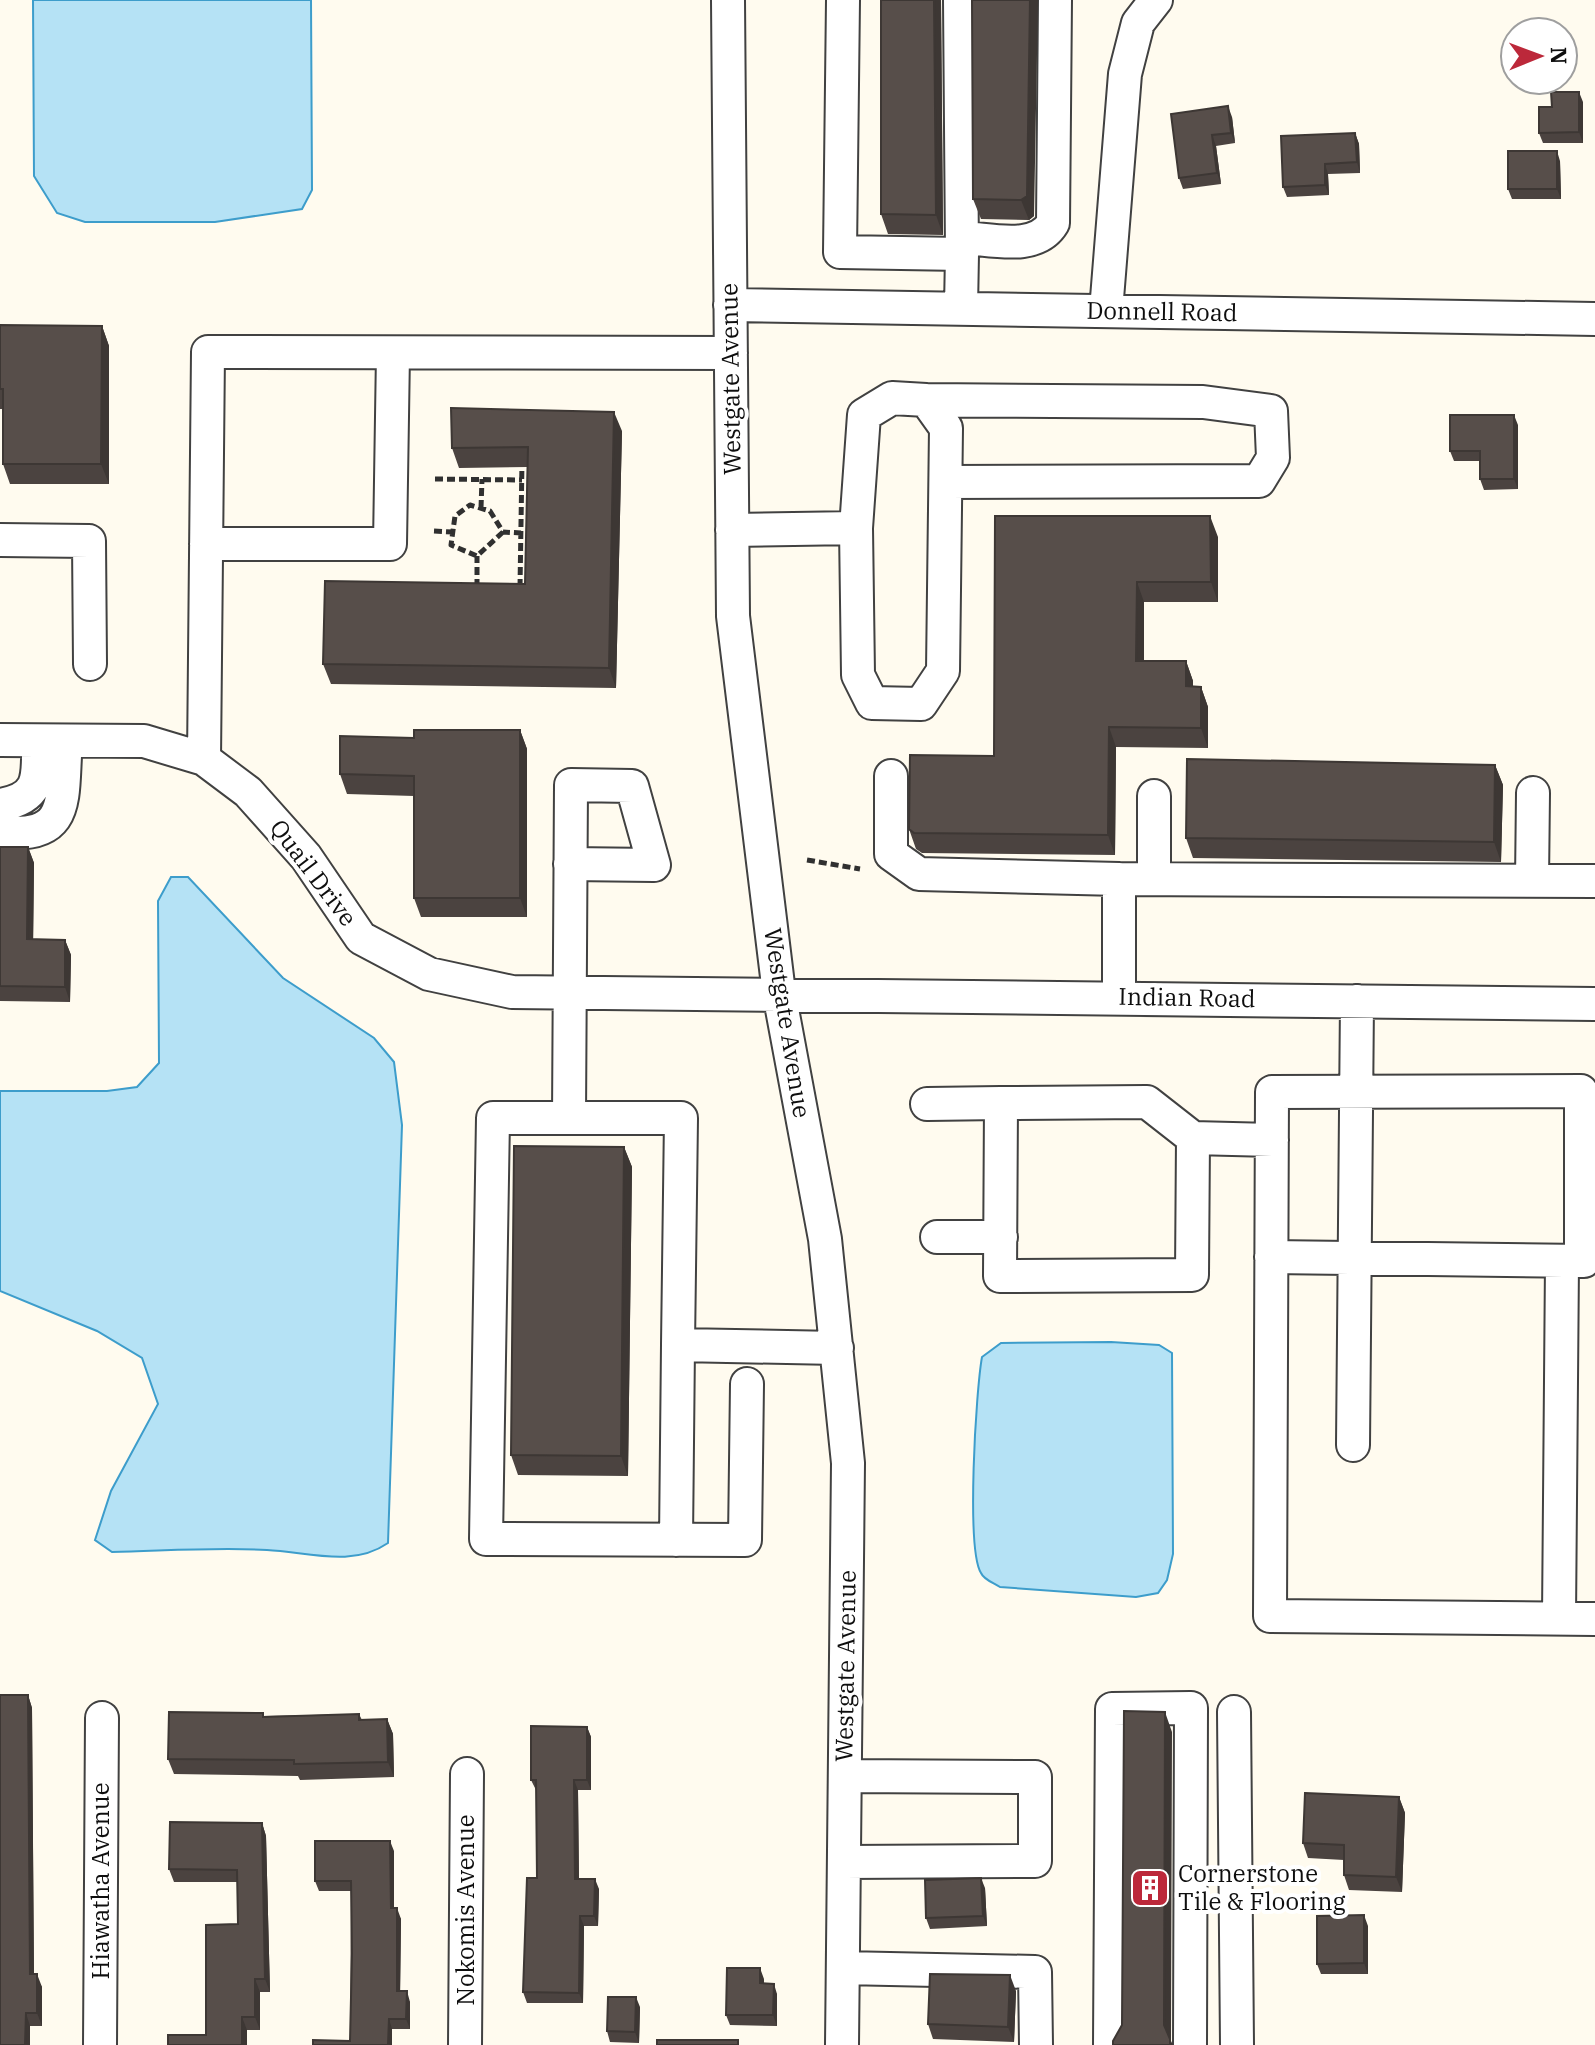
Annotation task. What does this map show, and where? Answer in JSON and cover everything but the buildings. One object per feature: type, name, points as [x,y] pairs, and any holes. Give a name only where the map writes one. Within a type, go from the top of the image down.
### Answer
[{"type":"street","name":"Westgate Avenue","points":[[728,0],[733,616],[779,993],[825,1239],[848,1463],[842,2045]]},
{"type":"street","points":[[843,0],[840,252],[1032,240],[1047,234],[1053,223],[1055,0]]},
{"type":"street","points":[[960,0],[961,308]]},
{"type":"street","points":[[1106,311],[1125,74],[1138,23],[1156,0]]},
{"type":"street","name":"Donnell Road","points":[[730,305],[1595,319]]},
{"type":"street","points":[[204,759],[208,352],[731,353]]},
{"type":"street","points":[[206,544],[390,544],[393,353]]},
{"type":"street","points":[[926,400],[946,428],[943,671],[921,704],[872,703],[858,675],[856,528],[864,415],[892,398],[1203,402],[1271,411],[1273,458],[1259,481],[946,482]]},
{"type":"street","points":[[732,530],[856,528]]},
{"type":"street","points":[[0,540],[89,541],[90,664]]},
{"type":"street","name":"Quail Drive","points":[[0,740],[144,741],[204,759],[248,792],[306,857],[361,938],[429,974],[512,992],[779,993]]},
{"type":"street","points":[[0,805],[22,800],[30,793],[52,741]]},
{"type":"street","points":[[0,832],[34,834],[56,817],[52,741]]},
{"type":"street","points":[[891,776],[891,854],[919,874],[1119,879],[1595,881]]},
{"type":"street","points":[[1532,881],[1533,793]]},
{"type":"street","points":[[1154,796],[1154,878]]},
{"type":"street","points":[[569,1118],[570,864]]},
{"type":"street","points":[[1119,879],[1119,998]]},
{"type":"street","name":"Indian Road","points":[[779,993],[1595,1004]]},
{"type":"street","points":[[1353,1445],[1357,1001]]},
{"type":"street","points":[[1559,1618],[1579,1262],[1581,1091],[1272,1092],[1270,1616],[1595,1619]]},
{"type":"street","points":[[927,1104],[1147,1102],[1193,1138],[1272,1140]]},
{"type":"street","points":[[1001,1103],[1000,1276],[1192,1275],[1193,1138]]},
{"type":"street","points":[[676,1540],[681,1118],[493,1118],[486,1539],[676,1540],[745,1540],[747,1384]]},
{"type":"street","points":[[937,1237],[1001,1237]]},
{"type":"street","points":[[1271,1257],[1579,1262]]},
{"type":"street","points":[[678,1345],[837,1348]]},
{"type":"street","points":[[1110,2045],[1112,1709],[1191,1708],[1190,2045]]},
{"type":"street","points":[[1234,1712],[1237,2045]]},
{"type":"street","name":"Hiawatha Avenue","points":[[100,2045],[102,1718]]},
{"type":"street","name":"Nokomis Avenue","points":[[465,2045],[467,1774]]},
{"type":"street","points":[[844,1862],[1035,1861],[1035,1777],[845,1776]]},
{"type":"street","points":[[843,1968],[1035,1972],[1036,2045]]},
{"type":"path","points":[[520,595],[523,454]]},
{"type":"path","points":[[435,479],[522,480]]},
{"type":"path","points":[[481,508],[482,479]]},
{"type":"path","points":[[477,556],[451,545],[455,516],[470,505],[490,511],[503,532]]},
{"type":"path","points":[[434,531],[453,532]]},
{"type":"path","points":[[476,596],[477,556],[503,532],[521,533]]},
{"type":"path","points":[[807,860],[860,869]]},
{"type":"water","points":[[33,0],[311,0],[312,190],[302,209],[215,222],[85,222],[57,213],[34,176]]},
{"type":"water","points":[[171,877],[188,877],[283,978],[374,1038],[394,1062],[402,1125],[388,1543],[374,1551],[345,1557],[228,1549],[112,1552],[95,1540],[111,1491],[158,1404],[142,1358],[97,1331],[0,1291],[0,1091],[107,1091],[137,1087],[159,1063],[158,901]]},
{"type":"water","points":[[1001,1343],[1159,1345],[1172,1353],[1173,1554],[1167,1580],[1158,1593],[1136,1597],[1000,1587],[981,1573],[974,1534],[975,1434],[982,1357]]},
{"type":"place","name":"Cornerstone Tile & Flooring","points":[[1150,1888]]}]
